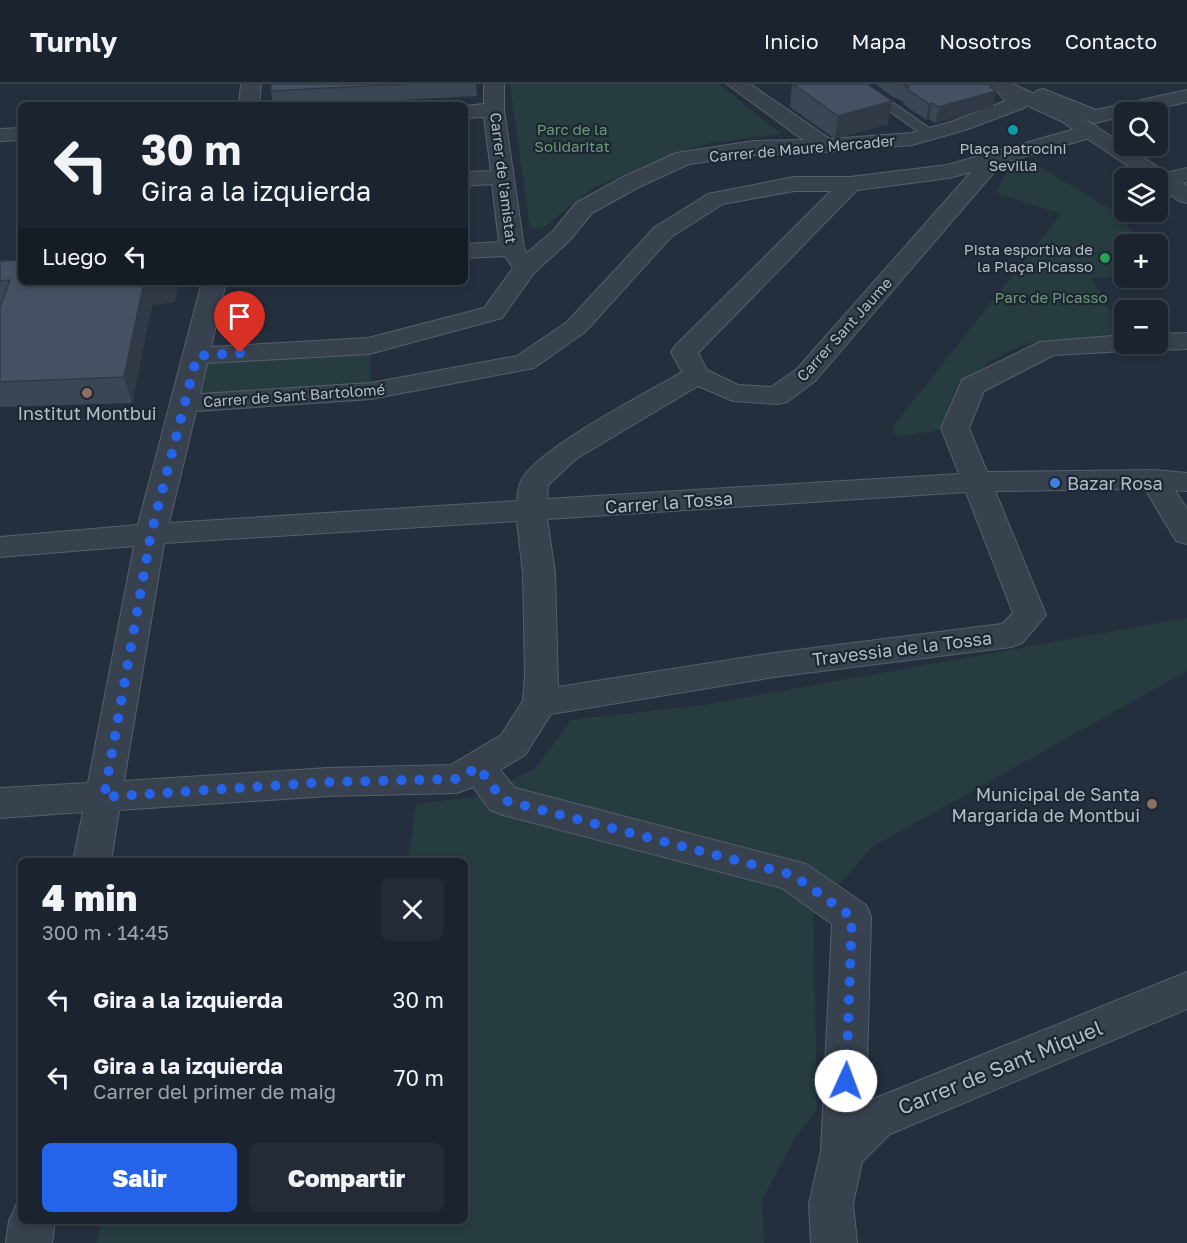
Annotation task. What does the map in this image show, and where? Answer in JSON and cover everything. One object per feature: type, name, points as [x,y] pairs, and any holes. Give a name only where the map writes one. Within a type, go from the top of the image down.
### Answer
[{"type":"street","points":[[249,102],[251,84]]},
{"type":"street","name":"Carrer de l'amistat","points":[[494,84],[494,110],[512,248],[525,268]]},
{"type":"street","points":[[737,84],[826,146]]},
{"type":"street","points":[[1026,92],[1094,117],[1187,96]]},
{"type":"street","points":[[1026,92],[1146,168]]},
{"type":"street","name":"Carrer de Maure Mercader","points":[[197,356],[369,346],[492,314],[525,268],[561,236],[584,208],[631,182],[684,158],[754,148],[826,146],[912,139],[958,126],[1017,104],[1026,92]]},
{"type":"street","points":[[468,112],[494,110]]},
{"type":"street","name":"Carrer de Sant Bartolomé","points":[[183,403],[370,391],[525,362],[576,327],[663,232],[716,199],[794,184],[850,184],[949,171],[1089,131]]},
{"type":"street","points":[[0,135],[18,134]]},
{"type":"street","name":"Carrer Sant Jaume","points":[[697,375],[733,393],[777,396],[806,375],[993,160]]},
{"type":"street","points":[[1168,179],[1187,175]]},
{"type":"street","points":[[468,179],[503,177]]},
{"type":"street","points":[[1168,182],[1187,196]]},
{"type":"street","points":[[0,803],[328,782],[457,779],[513,745],[540,703],[542,676],[539,573],[531,512],[534,482],[566,453],[697,375],[684,352],[850,184]]},
{"type":"street","points":[[468,251],[512,248]]},
{"type":"street","points":[[93,858],[151,534],[213,285]]},
{"type":"street","points":[[1168,342],[1187,341]]},
{"type":"street","name":"Travessia de la Tossa","points":[[540,703],[774,664],[1011,635],[1030,615],[955,428],[972,386],[1049,348],[1114,344]]},
{"type":"street","points":[[1154,479],[1187,534]]},
{"type":"street","name":"Carrer la Tossa","points":[[0,547],[151,534],[531,512],[665,501],[977,482],[1154,479],[1187,482]]},
{"type":"street","points":[[478,767],[503,800],[793,875],[852,917],[843,1151],[831,1204],[834,1243]]},
{"type":"street","name":"Carrer de Sant Miquel","points":[[843,1151],[875,1119],[1187,990]]},
{"type":"street","points":[[29,1243],[32,1224]]},
{"type":"lane","points":[[857,84],[931,134]]},
{"type":"green space","name":"Parc de la Solidaritat","points":[[510,84],[719,84],[781,134],[711,143],[678,152],[593,188],[542,229],[530,227]]},
{"type":"green space","name":"Parc de Picasso","points":[[1016,153],[1114,212],[1114,222],[1125,222],[1133,234],[1114,234],[1114,277],[1091,278],[1114,317],[1114,335],[1025,344],[990,361],[956,387],[940,430],[897,437],[892,428],[1061,214],[996,193]]},
{"type":"green space","points":[[369,346],[371,391],[183,403],[197,356]]},
{"type":"green space","points":[[1187,618],[1187,671],[872,847],[813,915],[817,1110],[795,1137],[762,1201],[764,1243],[97,1243],[100,1224],[468,1224],[468,858],[408,858],[416,804],[480,796],[536,768],[571,720],[704,705]]},
{"type":"building","points":[[271,84],[406,84],[271,91]]},
{"type":"building","points":[[793,84],[867,84],[892,101],[838,116]]},
{"type":"building","points":[[902,84],[989,84],[996,91],[939,107],[932,103],[929,104]]},
{"type":"building","points":[[18,260],[18,285],[143,285],[124,377],[0,382],[0,307],[10,280],[0,281],[0,261]]},
{"type":"place","name":"Plaça patrocini Sevilla","points":[[1013,130]]},
{"type":"place","name":"Pista esportiva de la Plaça Picasso","points":[[1105,258]]},
{"type":"place","name":"Institut Montbui","points":[[87,393]]},
{"type":"place","name":"Bazar Rosa","points":[[1055,483]]},
{"type":"place","name":"Municipal de Santa Margarida de Montbui","points":[[1152,804]]},
{"type":"route","points":[[240,353],[197,356],[151,534],[104,797],[328,782],[457,779],[478,767],[503,800],[793,875],[852,917],[846,1081]]}]
